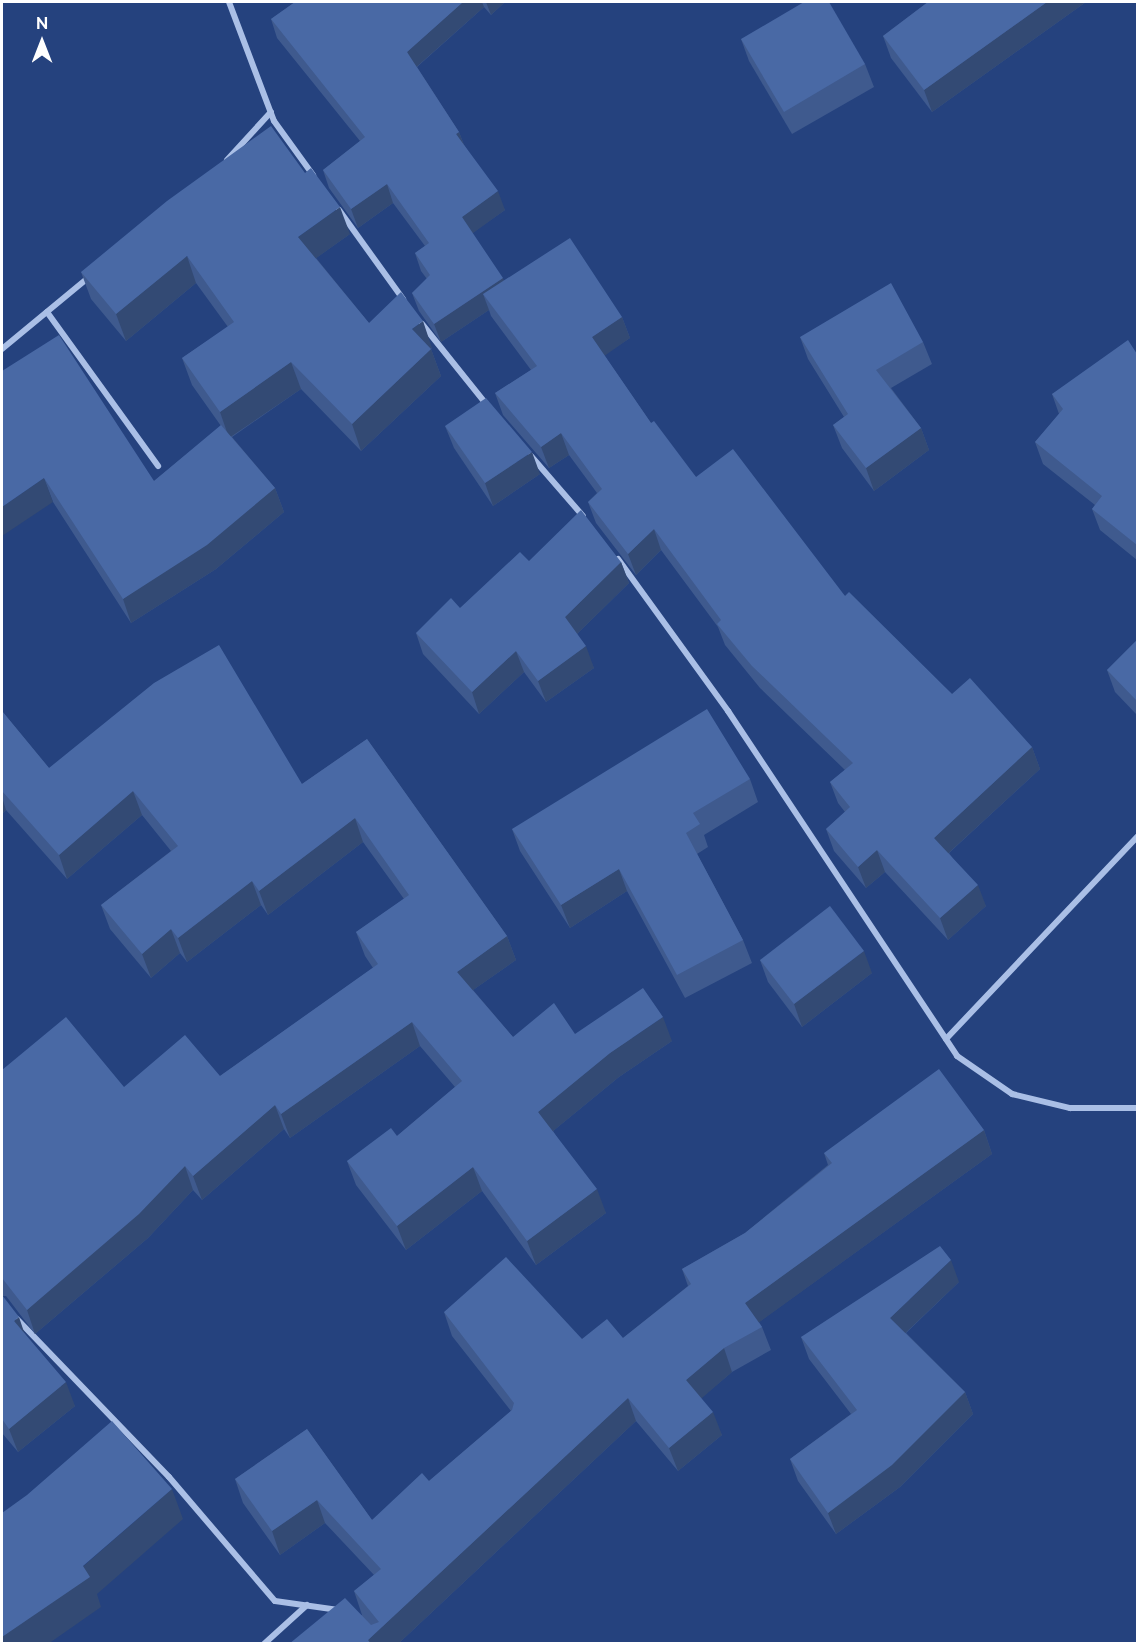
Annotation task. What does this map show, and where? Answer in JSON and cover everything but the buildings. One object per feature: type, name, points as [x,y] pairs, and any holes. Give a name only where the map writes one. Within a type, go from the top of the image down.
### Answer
[{"type":"street","points":[[229,2],[271,112],[315,178]]},
{"type":"street","points":[[221,165],[271,112]]},
{"type":"street","points":[[336,206],[411,310]]},
{"type":"street","points":[[2,350],[99,268]]},
{"type":"street","points":[[47,312],[158,466]]},
{"type":"street","points":[[418,320],[491,409]]},
{"type":"street","points":[[528,453],[586,520]]},
{"type":"street","points":[[614,553],[728,711],[957,1056],[1012,1094],[1070,1108],[1137,1108]]},
{"type":"street","points":[[946,1039],[1137,836]]},
{"type":"street","points":[[8,1309],[170,1477],[275,1601],[353,1613]]},
{"type":"street","points":[[264,1644],[307,1605]]}]
